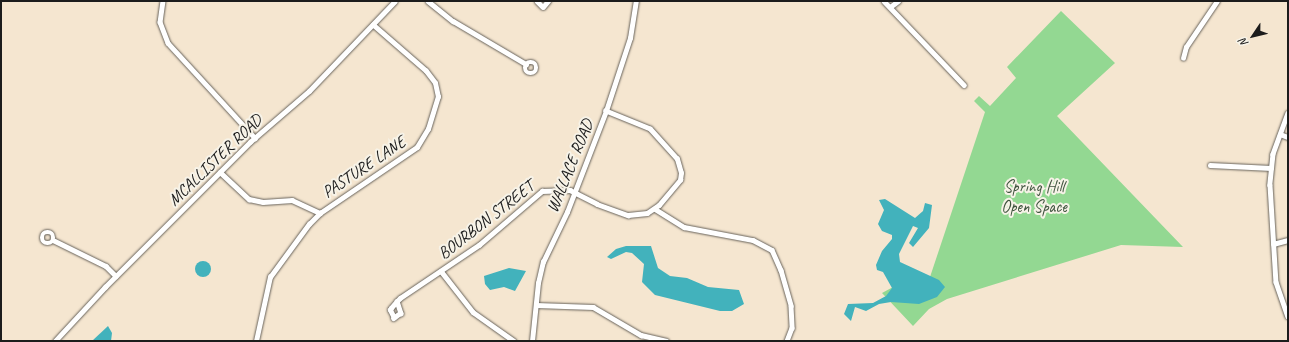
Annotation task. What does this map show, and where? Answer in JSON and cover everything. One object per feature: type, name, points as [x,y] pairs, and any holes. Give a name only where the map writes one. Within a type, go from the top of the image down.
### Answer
[{"type":"street","points":[[163,1],[160,22],[168,43],[254,138]]},
{"type":"street","name":"MCALLISTER ROAD","points":[[55,341],[116,276],[254,138],[309,91],[395,1]]},
{"type":"street","points":[[428,1],[453,21],[526,64]]},
{"type":"street","points":[[537,1],[543,7],[548,1]]},
{"type":"street","name":"WALLACE ROAD","points":[[532,341],[543,262],[574,192],[606,111],[632,31],[636,1]]},
{"type":"street","points":[[884,1],[964,85]]},
{"type":"street","points":[[890,7],[898,1]]},
{"type":"street","points":[[1183,58],[1186,47],[1217,1]]},
{"type":"street","name":"PASTURE LANE","points":[[256,341],[270,277],[320,213],[417,147],[425,136],[436,104],[438,90],[431,76],[373,25]]},
{"type":"street","points":[[574,192],[621,214],[636,215],[655,209],[672,193],[680,180],[681,173],[677,159],[650,129],[606,111]]},
{"type":"street","points":[[1288,113],[1280,134],[1271,168],[1273,244],[1278,293],[1288,316]]},
{"type":"street","points":[[1280,134],[1288,137]]},
{"type":"street","points":[[1210,165],[1271,168]]},
{"type":"street","points":[[220,172],[249,199],[263,202],[292,200],[320,213]]},
{"type":"street","name":"BOURBON STREET","points":[[397,301],[479,245],[542,191],[563,189],[574,192]]},
{"type":"street","points":[[655,209],[671,221],[684,227],[753,240],[772,250],[781,270],[791,306],[792,328],[787,341]]},
{"type":"street","points":[[53,240],[106,266],[116,276]]},
{"type":"street","points":[[1273,244],[1288,240]]},
{"type":"street","points":[[441,271],[473,312],[514,341]]},
{"type":"street","points":[[536,305],[593,307],[641,335],[666,341]]},
{"type":"green space","name":"Spring Hill Open Space","points":[[1061,11],[1115,63],[1057,116],[1183,247],[1121,245],[947,299],[929,309],[913,326],[882,293],[906,280],[928,283],[985,112],[974,101],[979,96],[990,106],[1016,78],[1007,67]]},
{"type":"water","points":[[885,199],[915,218],[923,211],[925,203],[932,205],[929,228],[913,247],[909,243],[918,228],[913,226],[899,254],[900,262],[939,280],[945,287],[937,297],[919,304],[891,302],[879,304],[866,311],[855,307],[851,321],[844,314],[848,304],[873,303],[886,296],[892,288],[883,272],[877,270],[876,265],[882,251],[892,239],[892,235],[882,231],[878,224],[884,210],[879,200]]},
{"type":"water","points":[[626,246],[651,246],[658,268],[670,276],[687,278],[708,287],[739,290],[744,304],[732,311],[720,311],[655,295],[642,282],[644,264],[632,253],[626,252],[611,259],[607,257],[616,249]]},
{"type":"water","points":[[203,261],[209,263],[211,269],[209,275],[203,277],[197,275],[195,269],[197,263]]},
{"type":"water","points":[[509,268],[526,271],[515,291],[504,287],[490,290],[485,284],[484,276]]},
{"type":"water","points":[[108,326],[112,333],[111,341],[92,341]]}]
